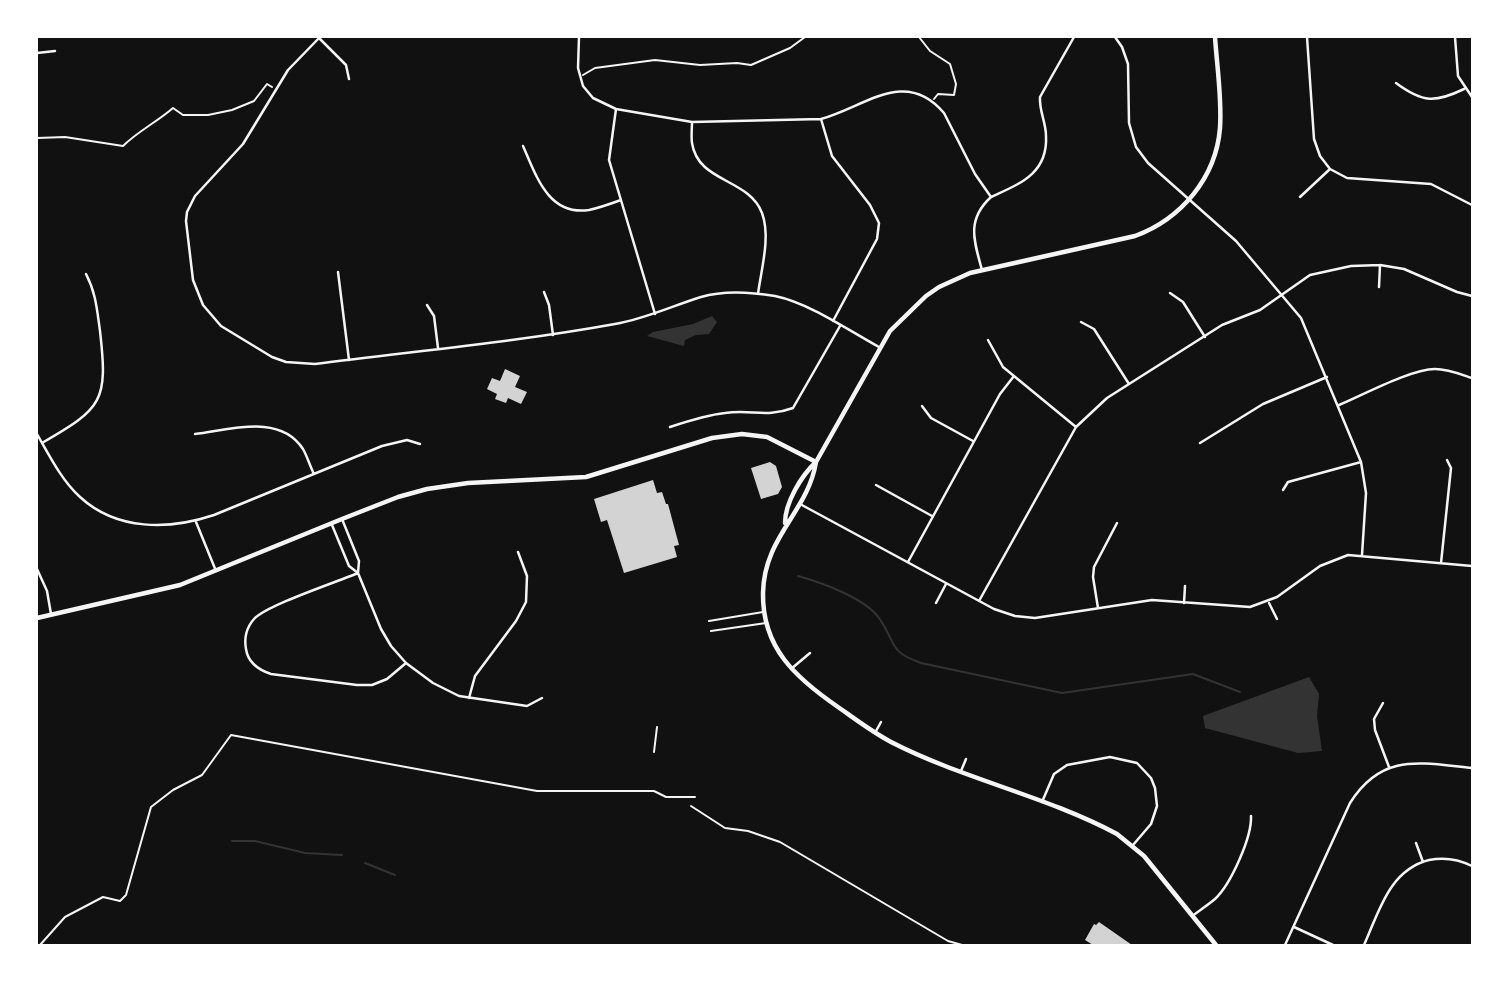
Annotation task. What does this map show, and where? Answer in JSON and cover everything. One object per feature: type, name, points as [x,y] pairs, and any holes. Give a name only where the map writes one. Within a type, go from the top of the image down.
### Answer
[{"type":"main road","points":[[785,524],[785,511],[809,469],[816,462],[880,348],[901,318],[926,296],[952,280],[982,270],[1135,236],[1158,226],[1190,200],[1208,172],[1218,141],[1220,113],[1215,37]]},
{"type":"main road","points":[[37,618],[170,587],[414,492],[468,483],[586,477],[727,435],[767,437],[816,462]]},
{"type":"main road","points":[[816,462],[815,472],[800,504],[785,524],[766,565],[762,594],[764,612],[775,647],[790,669],[875,733],[902,748],[1104,827],[1133,845],[1154,867],[1216,945]]},
{"type":"street","points":[[349,79],[346,65],[320,37],[288,71],[243,144],[195,196],[187,212],[193,280],[203,305],[232,335],[286,362],[315,364],[553,335],[632,321],[712,295],[758,294],[781,298],[808,308],[880,348]]},
{"type":"street","points":[[579,37],[579,77],[593,98],[617,109],[692,121],[821,119],[887,92],[908,91],[932,102],[944,113],[975,174],[991,197]]},
{"type":"street","points":[[982,270],[975,243],[974,225],[980,209],[991,197],[1018,186],[1034,173],[1039,165],[1046,134],[1039,106],[1040,97],[1074,37]]},
{"type":"street","points":[[1115,37],[1128,64],[1129,123],[1136,147],[1148,163],[1236,241],[1301,318],[1361,462],[1366,493],[1362,555]]},
{"type":"street","points":[[1307,37],[1314,139],[1320,156],[1330,169],[1347,178],[1431,184],[1472,205]]},
{"type":"street","points":[[1455,37],[1457,69],[1464,89],[1472,97]]},
{"type":"street","points":[[37,53],[55,51]]},
{"type":"street","points":[[1396,83],[1418,97],[1433,100],[1464,89]]},
{"type":"street","points":[[617,109],[608,160],[655,314]]},
{"type":"street","points":[[821,119],[832,156],[870,205],[880,231],[833,322]]},
{"type":"street","points":[[692,121],[692,143],[699,161],[712,173],[745,190],[759,205],[763,215],[765,236],[758,294]]},
{"type":"street","points":[[523,146],[541,186],[561,205],[570,209],[588,210],[621,200]]},
{"type":"street","points":[[1300,197],[1330,169]]},
{"type":"street","points":[[979,601],[1076,427],[1097,406],[1222,325],[1260,310],[1310,275],[1359,265],[1404,269],[1472,296]]},
{"type":"street","points":[[1379,287],[1380,265]]},
{"type":"street","points":[[338,272],[349,360]]},
{"type":"street","points":[[42,443],[72,426],[90,411],[104,380],[95,290],[86,274]]},
{"type":"street","points":[[544,292],[553,335]]},
{"type":"street","points":[[1170,293],[1183,302],[1205,337]]},
{"type":"street","points":[[427,305],[434,316],[438,348]]},
{"type":"street","points":[[1081,322],[1094,330],[1129,384]]},
{"type":"street","points":[[670,427],[695,418],[727,412],[776,414],[793,408],[840,326]]},
{"type":"street","points":[[988,340],[998,360],[1014,376],[1076,427]]},
{"type":"street","points":[[1339,405],[1417,372],[1434,369],[1452,371],[1472,378]]},
{"type":"street","points":[[908,562],[973,441],[1000,394],[1014,376]]},
{"type":"street","points":[[1200,443],[1263,404],[1327,377]]},
{"type":"street","points":[[922,406],[931,418],[973,441]]},
{"type":"street","points":[[195,434],[261,426],[281,429],[304,450],[314,474]]},
{"type":"street","points":[[37,434],[73,490],[88,504],[108,515],[148,525],[195,521],[382,446],[407,440],[420,444]]},
{"type":"street","points":[[1441,563],[1451,468],[1447,460]]},
{"type":"street","points":[[1283,490],[1288,482],[1361,462]]},
{"type":"street","points":[[876,485],[932,516]]},
{"type":"street","points":[[800,504],[1003,613],[1035,618],[1152,600],[1243,608],[1268,601],[1328,562],[1348,555],[1472,566]]},
{"type":"street","points":[[342,519],[359,561],[358,573],[385,637],[407,663],[442,688],[469,698],[527,706],[542,698]]},
{"type":"street","points":[[195,521],[216,571]]},
{"type":"street","points":[[1098,608],[1094,567],[1116,523]]},
{"type":"street","points":[[331,524],[349,566],[358,573]]},
{"type":"street","points":[[469,698],[475,676],[516,621],[526,602],[527,576],[519,552]]},
{"type":"street","points":[[37,569],[47,591],[51,614]]},
{"type":"street","points":[[358,573],[258,615],[247,632],[245,646],[249,658],[258,668],[271,674],[365,685],[387,680],[407,663]]},
{"type":"street","points":[[936,603],[946,583]]},
{"type":"street","points":[[1184,603],[1185,586]]},
{"type":"street","points":[[1268,601],[1277,619]]},
{"type":"street","points":[[790,669],[810,653]]},
{"type":"street","points":[[1383,703],[1374,719],[1375,730],[1389,767]]},
{"type":"street","points":[[875,733],[881,722]]},
{"type":"street","points":[[1042,802],[1054,774],[1067,765],[1110,757],[1137,763],[1151,778],[1157,806],[1151,824],[1133,845]]},
{"type":"street","points":[[1137,763],[1140,757]]},
{"type":"street","points":[[961,771],[966,759]]},
{"type":"street","points":[[1285,945],[1350,803],[1364,784],[1389,767],[1417,762],[1472,768]]},
{"type":"street","points":[[1192,916],[1215,899],[1227,884],[1251,829],[1251,816]]},
{"type":"street","points":[[1416,843],[1423,862]]},
{"type":"street","points":[[1364,945],[1391,887],[1404,872],[1423,862],[1442,858],[1472,866]]},
{"type":"street","points":[[1294,927],[1333,945]]},
{"type":"lane","points":[[709,621],[764,612]]},
{"type":"lane","points":[[711,631],[767,623]]},
{"type":"lane","points":[[654,752],[657,727]]},
{"type":"path","points":[[579,77],[595,68],[654,60],[700,65],[751,65],[790,48],[805,37]]},
{"type":"path","points":[[919,37],[930,51],[950,64],[956,84],[954,95],[938,94],[932,102]]},
{"type":"path","points":[[37,138],[65,137],[123,146],[136,133],[152,125],[173,108],[183,115],[208,115],[254,101],[267,85],[276,89]]},
{"type":"path","points":[[40,945],[65,917],[103,897],[120,901],[126,895],[151,807],[173,790],[202,775],[230,735],[537,791],[654,791],[666,797],[695,797]]},
{"type":"path","points":[[691,806],[725,828],[747,831],[780,842],[948,941],[962,945]]},
{"type":"shaded area","points":[[712,316],[717,322],[709,334],[696,335],[685,340],[684,346],[647,336],[653,332],[693,324]]},
{"type":"shaded area","points":[[1309,677],[1319,694],[1317,716],[1322,751],[1298,753],[1205,728],[1203,716]]},
{"type":"building","points":[[505,369],[520,376],[515,387],[527,392],[521,404],[508,398],[506,403],[495,399],[497,394],[487,389],[492,378],[500,381]]},
{"type":"building","points":[[770,462],[776,466],[782,487],[778,494],[761,499],[751,468]]},
{"type":"building","points":[[653,480],[657,493],[662,492],[668,504],[679,545],[674,546],[677,557],[624,573],[607,520],[601,522],[594,499]]},
{"type":"building","points":[[1099,922],[1132,945],[1093,945],[1085,940],[1094,924]]},
{"type":"waterway","points":[[798,576],[830,587],[864,604],[879,618],[898,650],[921,663],[1062,693],[1193,674],[1240,692]]},
{"type":"waterway","points":[[232,841],[255,841],[305,853],[342,855]]},
{"type":"waterway","points":[[365,863],[395,875]]}]
